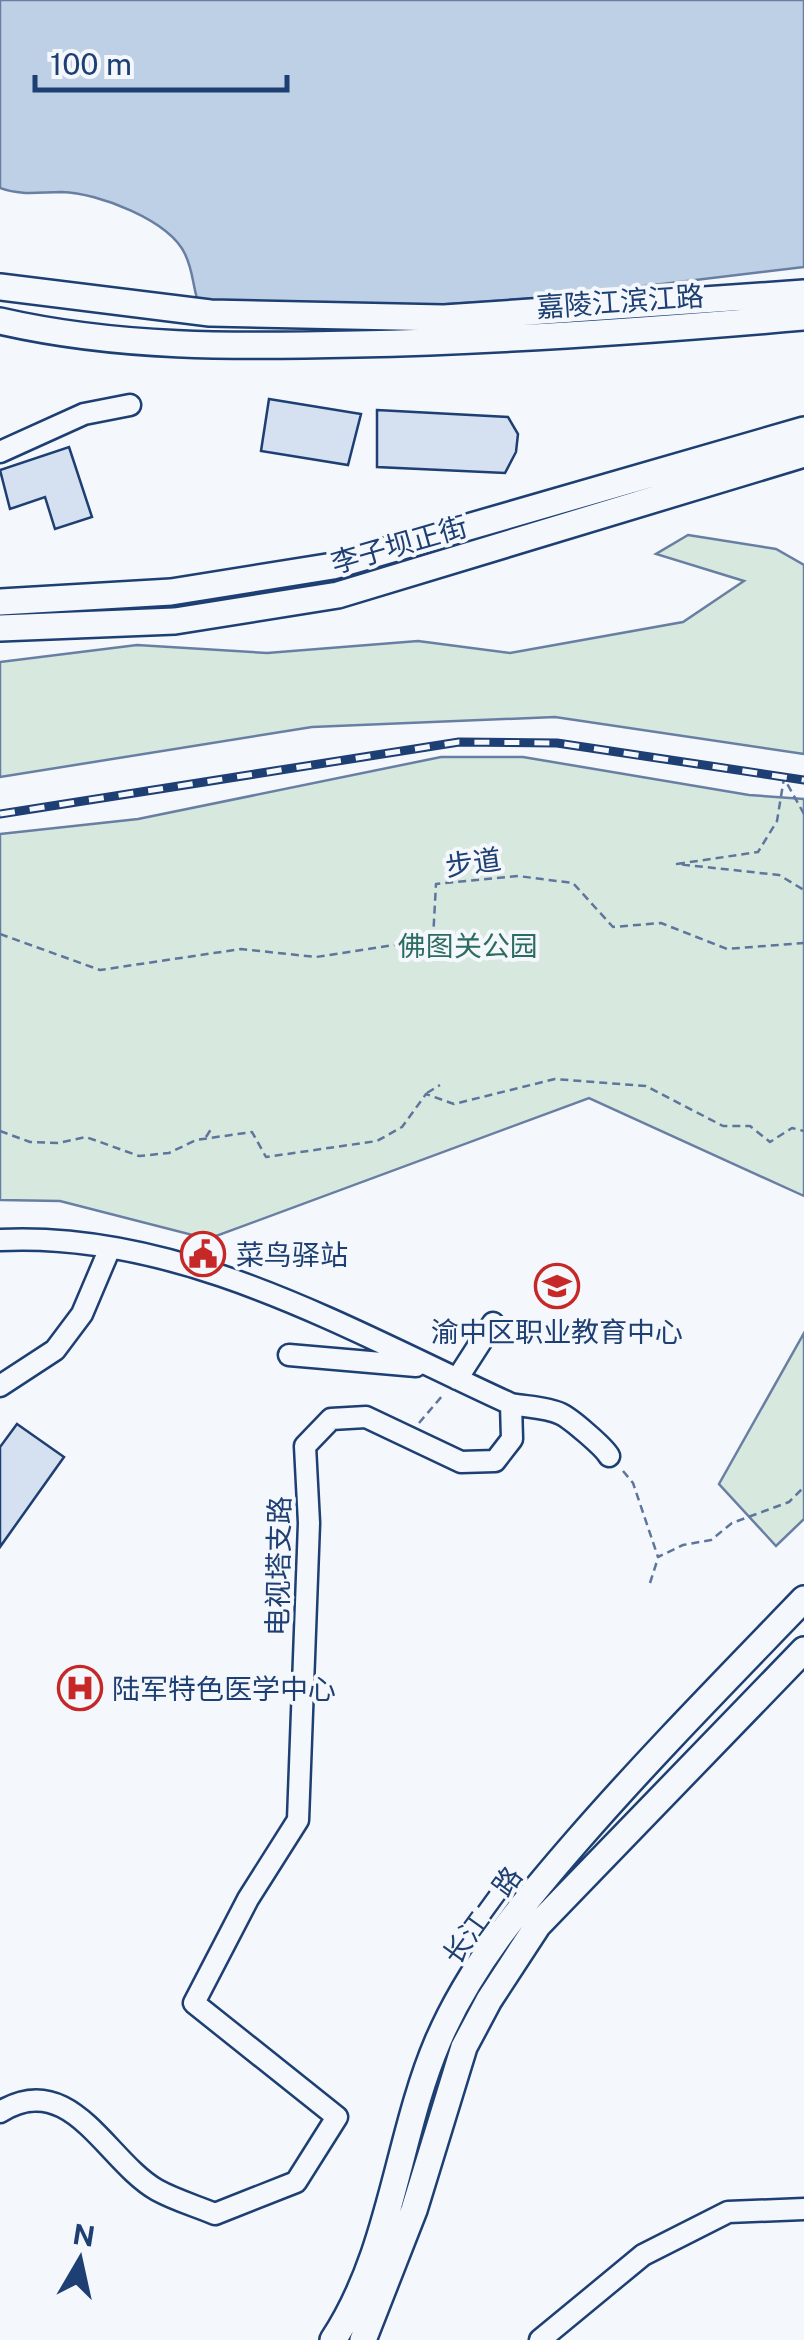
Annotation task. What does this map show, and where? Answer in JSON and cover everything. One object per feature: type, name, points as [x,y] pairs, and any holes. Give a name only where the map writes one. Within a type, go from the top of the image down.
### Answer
[{"type":"main road","points":[[0,287],[210,313],[442,330]]},
{"type":"main road","name":"嘉陵江滨江路","points":[[442,330],[804,293]]},
{"type":"main road","name":"嘉陵江滨江路","points":[[442,330],[804,317]]},
{"type":"main road","points":[[0,321],[54,333]]},
{"type":"main road","points":[[0,330],[208,348],[442,330]]},
{"type":"main road","name":"李子坝正街","points":[[0,602],[171,592],[333,566],[804,430]]},
{"type":"main road","name":"李子坝正街","points":[[0,628],[175,621],[338,595],[804,454]]},
{"type":"main road","name":"长江二路","points":[[333,2340],[351,2312],[380,2232],[438,2041],[500,1934],[616,1796],[804,1599]]},
{"type":"main road","name":"长江二路","points":[[363,2340],[414,2210],[464,2048],[489,2000],[538,1925],[804,1650]]},
{"type":"street","points":[[0,452],[84,414],[130,405]]},
{"type":"street","points":[[0,1240],[54,1237],[231,1276],[512,1404],[561,1414],[580,1432],[601,1442],[609,1456]]},
{"type":"street","points":[[0,1386],[56,1350],[82,1314],[110,1248]]},
{"type":"street","points":[[457,1379],[492,1323]]},
{"type":"street","points":[[289,1355],[428,1366]]},
{"type":"street","name":"电视塔支路","points":[[0,2112],[31,2100],[64,2104],[155,2190],[215,2214],[296,2182],[337,2117],[194,2003],[248,1899],[298,1820],[309,1523],[304,1446],[331,1419],[366,1417],[461,1462],[494,1461],[512,1438],[512,1404]]},
{"type":"street","points":[[540,2340],[643,2255],[711,2220],[728,2212],[804,2209]]},
{"type":"path","points":[[804,814],[784,778],[777,820],[758,852],[678,864],[779,875],[804,890]]},
{"type":"path","name":"步道","points":[[0,934],[100,970],[242,948],[316,957],[432,939],[436,884],[518,876],[573,882],[613,927],[661,923],[727,949],[804,943]]},
{"type":"path","points":[[426,1094],[454,1104],[555,1079],[646,1086],[723,1126],[750,1126],[770,1142],[792,1128],[804,1131]]},
{"type":"path","points":[[0,1131],[30,1142],[58,1143],[86,1137],[139,1156],[169,1153],[205,1138],[252,1132],[266,1157],[377,1141],[402,1128],[426,1094],[440,1085]]},
{"type":"path","points":[[205,1138],[213,1126]]},
{"type":"path","points":[[408,1436],[457,1379]]},
{"type":"path","points":[[609,1456],[633,1482],[658,1557],[650,1583]]},
{"type":"path","points":[[658,1557],[683,1545],[711,1540],[732,1523],[789,1502],[804,1488]]},
{"type":"green space","points":[[688,535],[776,549],[804,565],[804,754],[555,717],[312,727],[0,777],[0,662],[137,645],[267,653],[418,641],[510,653],[683,622],[744,581],[656,554]]},
{"type":"green space","name":"佛图关公园","points":[[441,757],[523,757],[749,795],[804,799],[804,1196],[589,1098],[208,1239],[60,1201],[0,1200],[0,834],[138,819]]},
{"type":"green space","points":[[804,1333],[804,1519],[776,1546],[719,1484]]},
{"type":"water","points":[[0,0],[804,0],[804,267],[554,297],[206,320],[185,254],[177,242],[149,220],[94,197],[0,188]]},
{"type":"building","points":[[269,399],[361,414],[348,465],[261,451]]},
{"type":"building","points":[[377,410],[508,417],[518,434],[516,452],[505,473],[377,467]]},
{"type":"building","points":[[69,447],[92,517],[55,529],[45,497],[10,509],[0,470]]},
{"type":"building","points":[[17,1424],[64,1457],[0,1547],[0,1447]]},
{"type":"railway","points":[[0,814],[459,742],[557,743],[804,780]]},
{"type":"place","name":"菜鸟驿站","points":[[203,1254]]},
{"type":"place","name":"渝中区职业教育中心","points":[[557,1286]]},
{"type":"place","name":"陆军特色医学中心","points":[[80,1688]]}]
